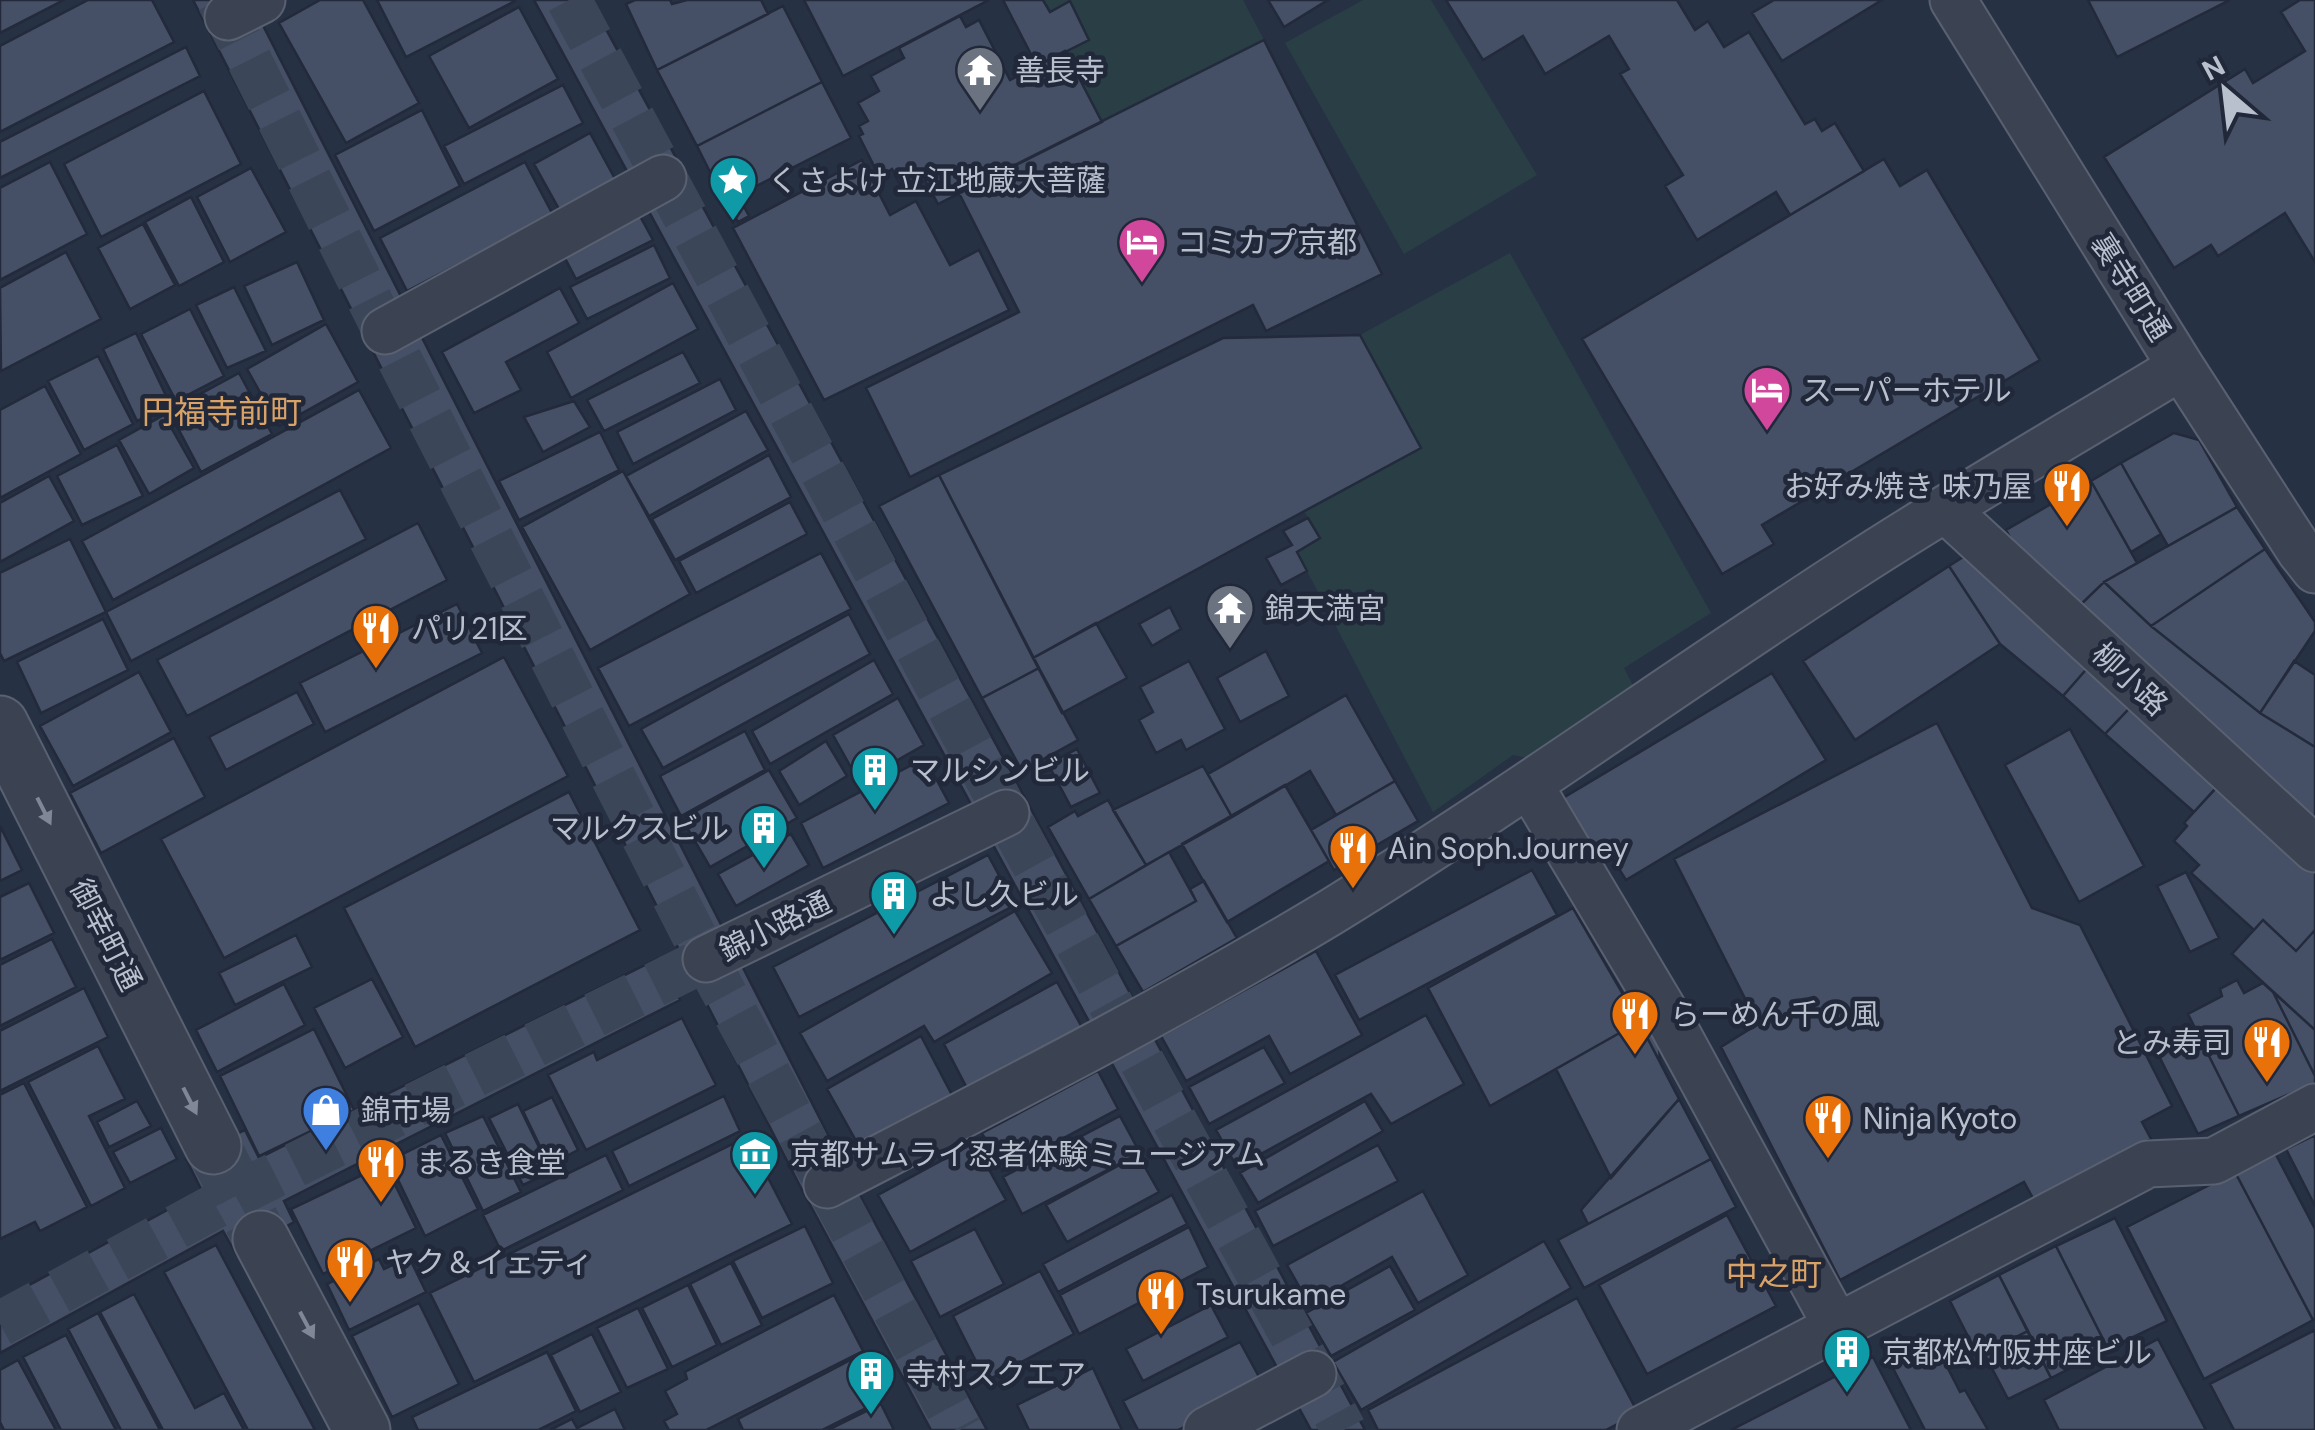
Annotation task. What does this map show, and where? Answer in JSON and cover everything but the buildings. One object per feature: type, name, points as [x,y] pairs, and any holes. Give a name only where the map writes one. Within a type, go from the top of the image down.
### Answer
[{"type":"street","name":"裏寺町通","points":[[1953,0],[2181,367],[2315,570]]},
{"type":"street","points":[[385,331],[663,178]]},
{"type":"street","points":[[828,1185],[1126,1030],[1410,863],[1944,509],[2181,367]]},
{"type":"street","name":"柳小路","points":[[1944,509],[2315,849]]},
{"type":"street","name":"御幸町通","points":[[0,724],[213,1146]]},
{"type":"street","points":[[1529,784],[1672,1024],[1838,1327]]},
{"type":"street","name":"錦小路通","points":[[706,959],[1006,814]]},
{"type":"street","points":[[1640,1430],[2148,1164],[2214,1161],[2315,1107]]},
{"type":"street","points":[[261,1239],[362,1430]]},
{"type":"street","points":[[1207,1430],[1313,1374]]},
{"type":"green space","points":[[1042,0],[1243,0],[1264,40],[1102,122]]},
{"type":"green space","points":[[1363,0],[1431,0],[1537,175],[1404,254],[1285,43]]},
{"type":"green space","points":[[1510,253],[1711,613],[1624,668],[1635,689],[1533,759],[1513,755],[1433,812],[1297,552],[1320,538],[1304,511],[1421,448],[1360,335]]},
{"type":"tunnel","points":[[219,0],[706,959],[960,1430]]},
{"type":"tunnel","points":[[569,0],[1006,813],[1344,1430]]},
{"type":"tunnel","points":[[0,1324],[237,1194],[706,959]]},
{"type":"tunnel","points":[[213,1146],[261,1239]]},
{"type":"place","name":"善長寺","points":[[980,112]]},
{"type":"place","name":"くさよけ 立江地蔵大菩薩","points":[[733,222]]},
{"type":"place","name":"コミカプ京都","points":[[1142,284]]},
{"type":"place","name":"スーパーホテル","points":[[1767,432]]},
{"type":"place","name":"お好み焼き 味乃屋","points":[[2067,528]]},
{"type":"place","name":"錦天満宮","points":[[1230,650]]},
{"type":"place","name":"パリ21区","points":[[376,670]]},
{"type":"place","name":"マルシンビル","points":[[875,812]]},
{"type":"place","name":"マルクスビル","points":[[764,870]]},
{"type":"place","name":"Ain Soph.Journey","points":[[1353,890]]},
{"type":"place","name":"よし久ビル","points":[[894,936]]},
{"type":"place","name":"らーめん千の風","points":[[1635,1056]]},
{"type":"place","name":"とみ寿司","points":[[2267,1084]]},
{"type":"place","name":"錦市場","points":[[326,1152]]},
{"type":"place","name":"Ninja Kyoto","points":[[1828,1160]]},
{"type":"place","name":"京都サムライ忍者体験ミュージアム","points":[[755,1196]]},
{"type":"place","name":"まるき食堂","points":[[381,1204]]},
{"type":"place","name":"ヤク＆イェティ","points":[[350,1304]]},
{"type":"place","name":"Tsurukame","points":[[1161,1336]]},
{"type":"place","name":"京都松竹阪井座ビル","points":[[1847,1394]]},
{"type":"place","name":"寺村スクエア","points":[[871,1416]]},
{"type":"district","name":"円福寺前町","points":[[222,412]]},
{"type":"district","name":"中之町","points":[[1774,1274]]}]
